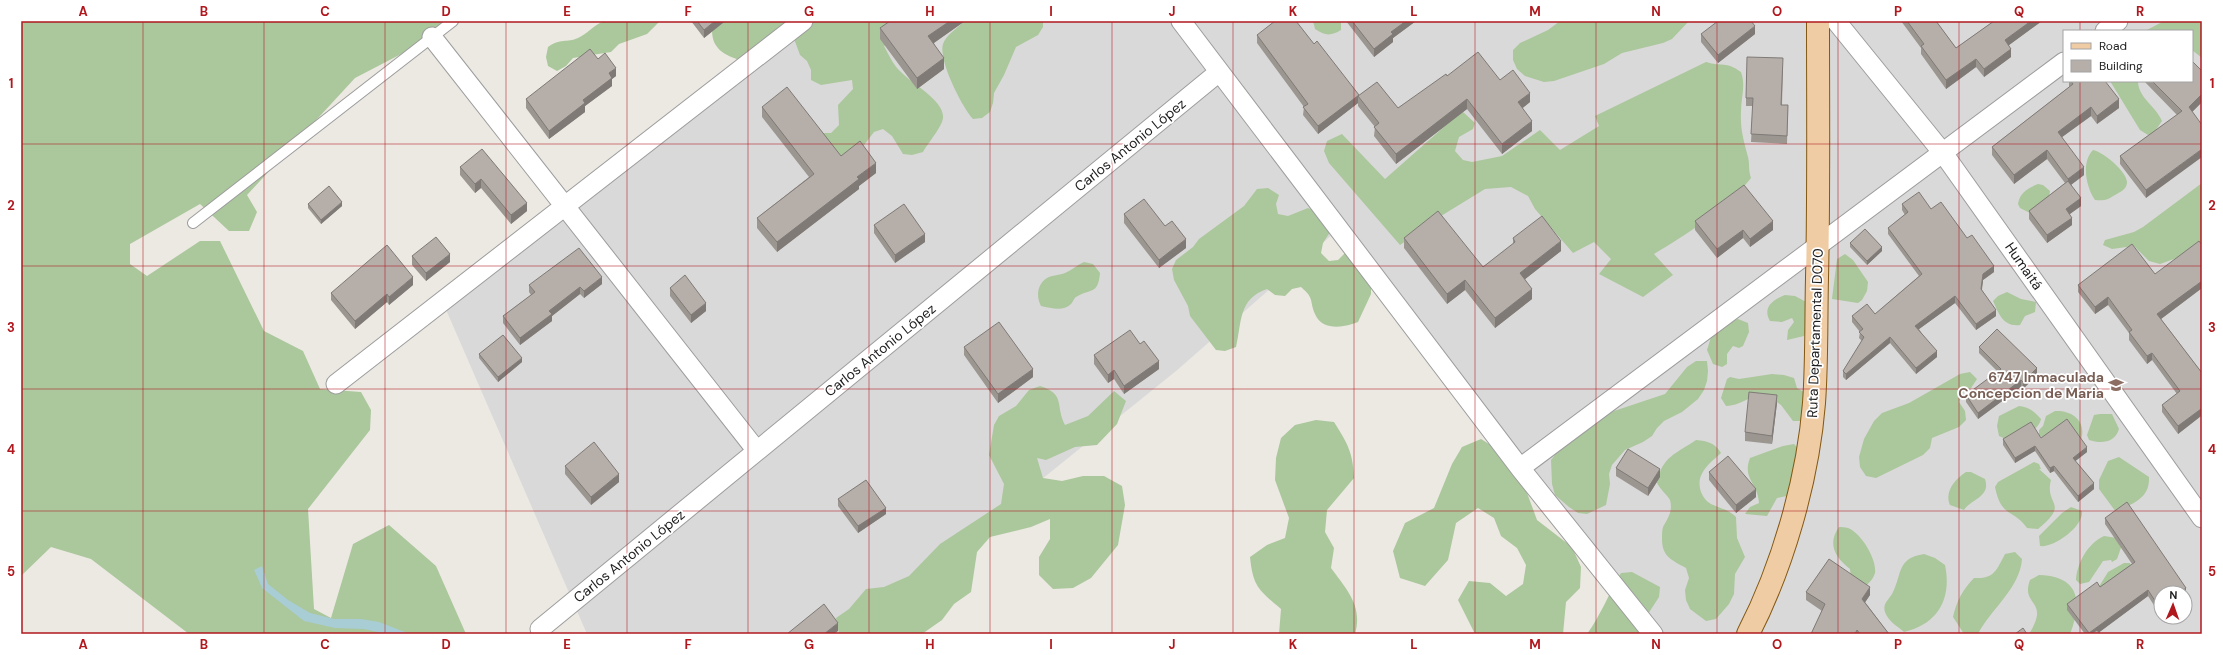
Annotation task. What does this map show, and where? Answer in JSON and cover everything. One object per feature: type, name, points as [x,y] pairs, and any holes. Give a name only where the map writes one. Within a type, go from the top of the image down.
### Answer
[{"type":"main road","name":"Ruta Departamental D070","points":[[1748,634],[1778,562],[1798,497],[1808,450],[1814,404],[1818,245],[1818,21]]},
{"type":"street","points":[[336,384],[803,21]]},
{"type":"street","name":"Humaitá","points":[[1836,21],[1943,153],[2202,518]]},
{"type":"street","points":[[2106,30],[2118,21]]},
{"type":"street","points":[[1188,24],[1219,72],[1520,468],[1653,634]]},
{"type":"street","points":[[432,37],[757,451]]},
{"type":"street","points":[[1520,468],[2063,63]]},
{"type":"street","name":"Carlos Antonio López","points":[[540,629],[1219,72]]},
{"type":"lane","points":[[193,223],[453,21]]},
{"type":"shaded area","points":[[806,21],[2202,21],[2202,634],[1653,634],[1341,227],[1176,371],[850,634],[587,634],[444,305]]},
{"type":"green space","points":[[21,21],[453,21],[430,39],[355,78],[247,195],[257,212],[249,231],[229,231],[200,204],[130,244],[130,264],[147,276],[200,241],[220,241],[264,331],[303,351],[320,389],[361,392],[371,410],[370,430],[308,509],[314,609],[331,618],[353,544],[389,525],[436,566],[466,634],[189,634],[91,559],[51,547],[21,576]]},
{"type":"green space","points":[[604,21],[660,21],[647,34],[619,44],[611,52],[573,58],[566,66],[557,71],[548,66],[546,57],[548,47],[556,42],[578,38]]},
{"type":"green space","points":[[713,21],[902,21],[892,41],[884,46],[891,60],[898,69],[939,105],[942,112],[942,122],[923,152],[912,155],[903,154],[892,136],[883,129],[874,132],[861,149],[835,161],[820,133],[831,133],[839,125],[838,105],[853,89],[852,80],[821,85],[811,80],[811,70],[807,61],[800,55],[793,36],[747,62],[738,60],[724,54],[715,44],[712,30]]},
{"type":"green space","points":[[964,21],[1043,21],[1043,27],[1038,35],[1016,47],[1004,75],[994,93],[990,112],[982,118],[973,119],[968,113],[947,72],[942,51],[943,44],[949,35]]},
{"type":"green space","points":[[1313,21],[1341,21],[1341,30],[1331,34],[1325,34],[1315,29]]},
{"type":"green space","points":[[1560,21],[1689,21],[1672,39],[1663,43],[1622,53],[1604,64],[1554,81],[1544,82],[1525,76],[1517,69],[1513,60],[1513,50],[1520,43],[1548,30]]},
{"type":"green space","points":[[2164,21],[2202,21],[2202,58],[2193,51],[2193,30],[2147,30]]},
{"type":"green space","points":[[1706,62],[1728,65],[1741,72],[1743,87],[1741,124],[1749,160],[1751,178],[1731,200],[1719,210],[1693,230],[1654,254],[1673,275],[1643,297],[1599,274],[1611,259],[1594,242],[1573,253],[1535,209],[1528,196],[1511,187],[1485,189],[1441,216],[1400,245],[1329,163],[1324,151],[1327,141],[1342,134],[1385,179],[1462,111],[1475,123],[1473,129],[1459,137],[1455,151],[1463,160],[1472,162],[1502,156],[1540,130],[1560,150],[1599,126],[1595,116]]},
{"type":"green space","points":[[2111,82],[2138,82],[2144,97],[2162,121],[2153,134],[2148,135],[2140,130]]},
{"type":"green space","points":[[2093,150],[2102,154],[2114,163],[2126,178],[2127,183],[2124,189],[2105,200],[2095,200],[2087,182],[2087,161]]},
{"type":"green space","points":[[2202,183],[2202,249],[2160,264],[2149,261],[2134,246],[2112,249],[2103,245],[2105,240],[2134,232],[2143,227]]},
{"type":"green space","points":[[2038,184],[2043,185],[2050,191],[2049,197],[2030,213],[2020,208],[2018,204],[2019,200],[2025,191]]},
{"type":"green space","points":[[1268,188],[1279,195],[1276,204],[1278,214],[1288,216],[1308,208],[1318,212],[1334,226],[1323,243],[1321,253],[1329,261],[1338,260],[1345,253],[1371,282],[1371,294],[1358,322],[1346,326],[1334,327],[1328,326],[1318,319],[1313,309],[1310,297],[1301,287],[1292,289],[1285,296],[1275,295],[1267,289],[1258,293],[1246,305],[1241,320],[1236,347],[1225,351],[1216,350],[1190,316],[1188,306],[1174,280],[1172,269],[1176,260],[1193,247],[1199,239],[1244,206],[1257,189]]},
{"type":"green space","points":[[1845,254],[1853,260],[1868,282],[1867,291],[1862,300],[1858,303],[1832,299],[1837,259]]},
{"type":"green space","points":[[1084,262],[1093,264],[1100,273],[1098,285],[1093,290],[1076,297],[1071,304],[1064,308],[1057,309],[1041,306],[1038,299],[1038,291],[1041,284],[1049,277],[1065,273]]},
{"type":"green space","points":[[2007,292],[2021,299],[2036,302],[2035,312],[2025,316],[2020,325],[2009,324],[2002,319],[1993,301],[1998,296]]},
{"type":"green space","points":[[1785,295],[1795,296],[1810,304],[1810,327],[1804,336],[1787,340],[1788,330],[1794,322],[1792,318],[1782,322],[1770,321],[1767,312],[1768,308],[1776,299]]},
{"type":"green space","points":[[1738,319],[1748,323],[1749,332],[1743,346],[1739,348],[1733,346],[1727,354],[1727,364],[1722,367],[1713,364],[1707,350],[1712,334],[1733,320]]},
{"type":"green space","points":[[1696,361],[1707,361],[1707,381],[1704,390],[1698,399],[1682,412],[1664,421],[1652,436],[1625,450],[1612,465],[1609,474],[1610,484],[1606,505],[1587,514],[1578,513],[1555,495],[1552,484],[1551,460],[1567,439],[1614,411],[1665,394],[1687,367]]},
{"type":"green space","points":[[1970,372],[1977,379],[1971,388],[1962,393],[1959,402],[1965,411],[1966,420],[1959,427],[1932,438],[1930,448],[1923,455],[1876,478],[1866,476],[1860,467],[1859,457],[1864,439],[1874,421],[1882,413],[1909,403],[1960,374]]},
{"type":"green space","points":[[1772,374],[1794,378],[1797,388],[1816,399],[1803,421],[1793,421],[1781,405],[1763,393],[1731,406],[1726,406],[1721,398],[1727,379],[1730,377],[1739,379]]},
{"type":"green space","points":[[1040,386],[1048,389],[1057,397],[1065,425],[1088,416],[1114,391],[1126,401],[1117,424],[1097,445],[1075,447],[1046,460],[1037,458],[1043,478],[1062,481],[1083,476],[1104,476],[1122,486],[1125,505],[1118,545],[1091,578],[1073,588],[1053,589],[1039,575],[1039,557],[1050,539],[1050,519],[1031,527],[990,537],[977,552],[971,592],[954,604],[942,620],[922,634],[839,634],[836,618],[849,609],[866,589],[884,587],[909,576],[940,544],[1001,504],[1004,484],[989,455],[994,425],[999,416],[1016,406],[1029,390]]},
{"type":"green space","points":[[2019,406],[2029,408],[2034,412],[2041,419],[2040,423],[2033,431],[2018,439],[2008,440],[1999,436],[1997,426],[1999,416]]},
{"type":"green space","points":[[2055,411],[2067,412],[2077,418],[2082,427],[2081,440],[2043,438],[2039,435],[2039,430],[2043,426],[2046,416]]},
{"type":"green space","points":[[2112,414],[2119,429],[2117,434],[2111,440],[2103,442],[2089,440],[2087,435],[2094,415]]},
{"type":"green space","points":[[1316,420],[1334,422],[1351,455],[1354,478],[1327,510],[1325,532],[1334,548],[1331,568],[1348,591],[1355,607],[1357,624],[1355,634],[1279,634],[1281,609],[1258,587],[1251,567],[1250,557],[1267,545],[1285,538],[1289,518],[1275,480],[1276,458],[1281,438],[1295,425]]},
{"type":"green space","points":[[1481,439],[1497,449],[1523,482],[1537,520],[1572,547],[1581,567],[1580,588],[1566,602],[1563,634],[1475,634],[1458,600],[1469,581],[1490,583],[1506,596],[1523,584],[1526,565],[1517,548],[1501,536],[1494,518],[1478,508],[1456,523],[1448,560],[1425,586],[1400,578],[1393,551],[1405,523],[1434,508],[1452,464],[1462,447]]},
{"type":"green space","points":[[1696,440],[1711,443],[1721,453],[1704,470],[1700,480],[1701,492],[1705,499],[1710,503],[1733,514],[1736,517],[1737,538],[1745,557],[1735,574],[1734,594],[1729,604],[1716,619],[1706,621],[1690,609],[1686,600],[1685,590],[1689,578],[1686,568],[1676,563],[1669,557],[1662,545],[1662,530],[1670,514],[1671,504],[1670,500],[1657,483],[1659,474],[1666,461]]},
{"type":"green space","points":[[1794,444],[1801,451],[1792,487],[1787,496],[1777,498],[1767,516],[1745,514],[1750,507],[1759,503],[1756,490],[1748,471],[1750,458],[1783,446]]},
{"type":"green space","points":[[2119,457],[2149,477],[2149,484],[2147,490],[2139,499],[2116,512],[2099,489],[2099,480],[2108,461]]},
{"type":"green space","points":[[2034,462],[2039,464],[2041,469],[2039,469],[2051,480],[2051,495],[2055,508],[2053,514],[2038,529],[2027,528],[2022,522],[2004,509],[1995,487],[1998,482]]},
{"type":"green space","points":[[1966,472],[1971,472],[1985,479],[1986,485],[1983,494],[1964,510],[1950,505],[1948,495],[1958,478]]},
{"type":"green space","points":[[2071,507],[2082,511],[2078,523],[2060,540],[2046,546],[2040,546],[2039,536],[2062,513]]},
{"type":"green space","points":[[1839,527],[1848,528],[1858,535],[1871,554],[1875,567],[1875,573],[1870,582],[1861,590],[1851,578],[1850,569],[1840,560],[1834,550],[1833,545],[1835,533]]},
{"type":"green space","points":[[2104,536],[2117,538],[2122,545],[2117,559],[2112,562],[2111,560],[2103,561],[2089,582],[2080,584],[2076,580],[2084,554],[2093,543]]},
{"type":"green space","points":[[2015,552],[2022,559],[2020,570],[2011,589],[1978,634],[1964,634],[1953,617],[1963,591],[1974,578],[1986,577],[1994,573],[2005,554]]},
{"type":"green space","points":[[1924,554],[1935,558],[1945,565],[1947,577],[1944,599],[1934,616],[1926,623],[1904,632],[1888,618],[1884,609],[1905,563],[1915,556]]},
{"type":"green space","points":[[2124,563],[2130,563],[2132,568],[2095,593],[2108,572]]},
{"type":"green space","points":[[1632,572],[1660,587],[1659,597],[1648,614],[1650,634],[1587,634],[1597,619],[1621,573]]},
{"type":"green space","points":[[2039,575],[2052,576],[2063,580],[2070,585],[2074,592],[2076,611],[2070,634],[2029,634],[2035,623],[2037,615],[2028,589],[2030,580]]},
{"type":"water","points":[[262,566],[268,584],[288,600],[310,613],[334,619],[361,619],[379,622],[410,634],[387,634],[364,629],[335,628],[304,621],[262,588],[254,570]]},
{"type":"building","points":[[697,21],[715,21],[704,30]]},
{"type":"building","points":[[890,21],[950,21],[928,36],[944,58],[917,78],[880,28]]},
{"type":"building","points":[[1275,21],[1296,21],[1314,44],[1317,41],[1359,95],[1318,126],[1303,107],[1308,104],[1257,35]]},
{"type":"building","points":[[1352,21],[1406,21],[1391,32],[1393,34],[1374,49]]},
{"type":"building","points":[[1718,21],[1751,21],[1755,26],[1718,55],[1701,34]]},
{"type":"building","points":[[1907,21],[1936,21],[1956,48],[1994,21],[2031,21],[2005,40],[2011,49],[1984,69],[1976,59],[1946,80],[1921,46],[1924,44]]},
{"type":"building","points":[[590,49],[598,59],[605,53],[616,68],[609,73],[612,78],[583,100],[585,103],[549,131],[526,99]]},
{"type":"building","points":[[1478,52],[1500,80],[1513,70],[1530,93],[1518,102],[1532,121],[1502,144],[1467,99],[1396,154],[1374,127],[1379,123],[1358,96],[1377,82],[1398,108],[1446,74],[1447,76]]},
{"type":"building","points":[[1747,57],[1783,58],[1781,105],[1788,105],[1787,136],[1751,134],[1753,98],[1746,98]]},
{"type":"building","points":[[2193,62],[2202,71],[2202,94],[2189,107],[2202,125],[2202,149],[2146,190],[2120,156],[2182,111],[2153,82],[2193,82]]},
{"type":"building","points":[[2072,82],[2106,82],[2119,99],[2097,116],[2091,107],[2058,132],[2084,167],[2068,179],[2047,150],[2014,175],[1992,147],[2073,84]]},
{"type":"building","points":[[787,87],[841,156],[860,141],[876,163],[857,177],[859,179],[777,242],[757,218],[814,174],[762,107]]},
{"type":"building","points":[[482,149],[527,203],[511,215],[481,179],[475,184],[460,167]]},
{"type":"building","points":[[2068,181],[2081,198],[2066,209],[2072,218],[2047,235],[2029,211]]},
{"type":"building","points":[[1744,185],[1773,221],[1750,239],[1743,230],[1717,249],[1695,221]]},
{"type":"building","points":[[329,186],[342,202],[321,220],[308,204]]},
{"type":"building","points":[[1919,192],[1931,209],[1941,202],[1967,238],[1972,235],[1994,266],[1983,274],[1981,289],[1996,310],[1976,324],[1955,296],[1915,326],[1937,351],[1916,368],[1890,337],[1846,374],[1843,371],[1864,337],[1859,332],[1863,329],[1852,316],[1867,304],[1875,314],[1922,274],[1888,228],[1908,212],[1902,204]]},
{"type":"building","points":[[1144,199],[1165,226],[1172,221],[1186,239],[1159,260],[1124,214]]},
{"type":"building","points":[[904,204],[925,234],[895,255],[874,225]]},
{"type":"building","points":[[1438,211],[1483,267],[1515,242],[1513,238],[1542,216],[1561,241],[1520,273],[1532,289],[1495,318],[1465,280],[1447,294],[1404,238]]},
{"type":"building","points":[[1865,229],[1882,247],[1867,261],[1850,243]]},
{"type":"building","points":[[436,237],[450,254],[426,273],[412,256]]},
{"type":"building","points":[[2199,241],[2202,245],[2202,281],[2157,314],[2202,373],[2202,410],[2201,409],[2178,426],[2162,405],[2180,391],[2152,353],[2147,356],[2129,332],[2132,330],[2108,297],[2095,307],[2078,285],[2132,244],[2155,274]]},
{"type":"building","points":[[387,245],[413,277],[389,297],[387,294],[355,321],[331,293]]},
{"type":"building","points":[[579,248],[602,277],[584,291],[580,287],[549,311],[552,314],[520,338],[503,316],[535,292],[529,285]]},
{"type":"building","points":[[685,275],[706,303],[691,315],[670,288]]},
{"type":"building","points":[[999,322],[1033,369],[998,394],[964,347]]},
{"type":"building","points":[[1997,329],[2037,368],[2023,382],[2021,380],[1978,413],[1966,395],[2001,369],[1979,347]]},
{"type":"building","points":[[1130,330],[1140,344],[1144,341],[1159,361],[1124,386],[1114,370],[1108,375],[1094,355]]},
{"type":"building","points":[[503,335],[522,358],[498,377],[479,354]]},
{"type":"building","points":[[1749,392],[1777,395],[1772,436],[1745,432]]},
{"type":"building","points":[[2067,419],[2087,447],[2073,458],[2094,483],[2078,496],[2054,466],[2050,468],[2035,446],[2015,458],[2003,439],[2031,422],[2041,438]]},
{"type":"building","points":[[594,442],[619,474],[591,497],[565,466]]},
{"type":"building","points":[[1628,449],[1660,469],[1648,488],[1616,468]]},
{"type":"building","points":[[1728,456],[1756,489],[1736,505],[1709,472]]},
{"type":"building","points":[[866,480],[886,508],[858,526],[838,499]]},
{"type":"building","points":[[2127,502],[2184,585],[2153,585],[2153,598],[2148,590],[2089,633],[2067,604],[2097,582],[2100,587],[2135,562],[2105,518]]},
{"type":"building","points":[[1829,559],[1870,587],[1862,599],[1889,634],[1860,634],[1857,630],[1855,634],[1811,634],[1825,604],[1806,592]]},
{"type":"building","points":[[824,604],[838,623],[824,634],[787,634]]},
{"type":"building","points":[[2023,628],[2027,634],[2015,634]]},
{"type":"building","points":[[2097,630],[2100,634],[2091,634]]},
{"type":"place","name":"6747 Inmaculada Concepcion de Maria","points":[[2116,385]]}]
